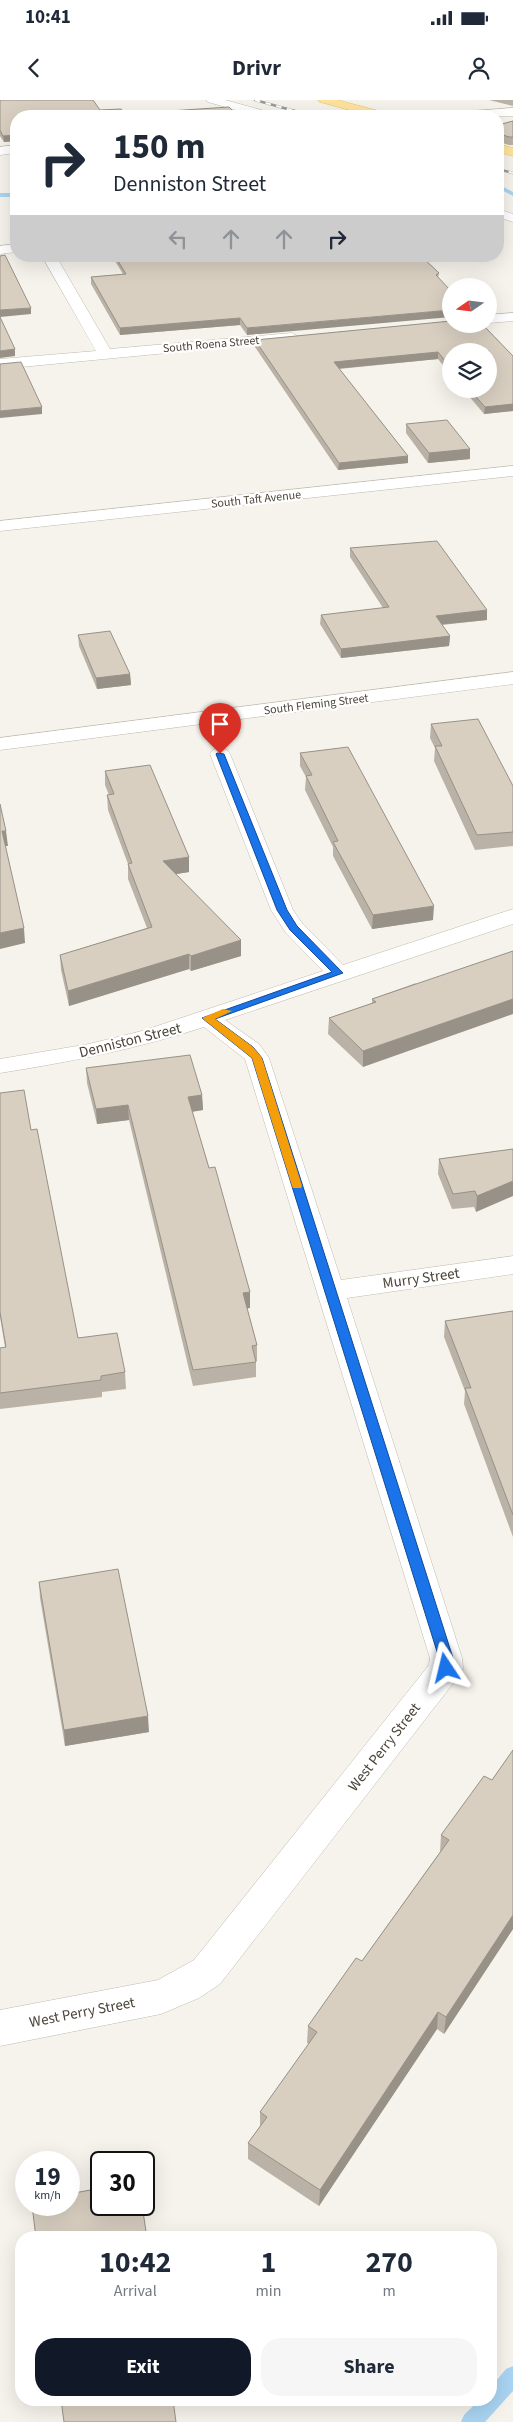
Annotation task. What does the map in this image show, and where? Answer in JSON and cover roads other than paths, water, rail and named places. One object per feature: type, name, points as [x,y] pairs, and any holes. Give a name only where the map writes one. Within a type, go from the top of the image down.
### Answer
[{"type":"main road","points":[[324,100],[361,110]]},
{"type":"street","points":[[212,100],[247,110]]},
{"type":"street","points":[[52,262],[105,354]]},
{"type":"street","points":[[498,318],[513,317]]},
{"type":"street","name":"South Roena Street","points":[[0,364],[303,336]]},
{"type":"street","name":"South Taft Avenue","points":[[0,526],[513,471]]},
{"type":"street","name":"South Fleming Street","points":[[0,744],[513,678]]},
{"type":"street","points":[[220,754],[282,910],[294,928],[338,973]]},
{"type":"street","name":"Denniston Street","points":[[0,1066],[112,1046],[207,1018],[513,916]]},
{"type":"street","name":"West Perry Street","points":[[0,2028],[161,1997],[186,1986],[207,1972],[446,1668],[446,1658],[257,1058],[250,1049],[207,1018]]},
{"type":"street","name":"Murry Street","points":[[330,1291],[513,1265]]},
{"type":"waterway","points":[[504,189],[513,194]]},
{"type":"waterway","points":[[0,195],[10,195]]},
{"type":"waterway","points":[[497,2395],[513,2376]]},
{"type":"waterway","points":[[471,2422],[487,2406]]},
{"type":"railway","points":[[255,100],[291,110]]},
{"type":"railway","points":[[504,171],[513,173]]}]
